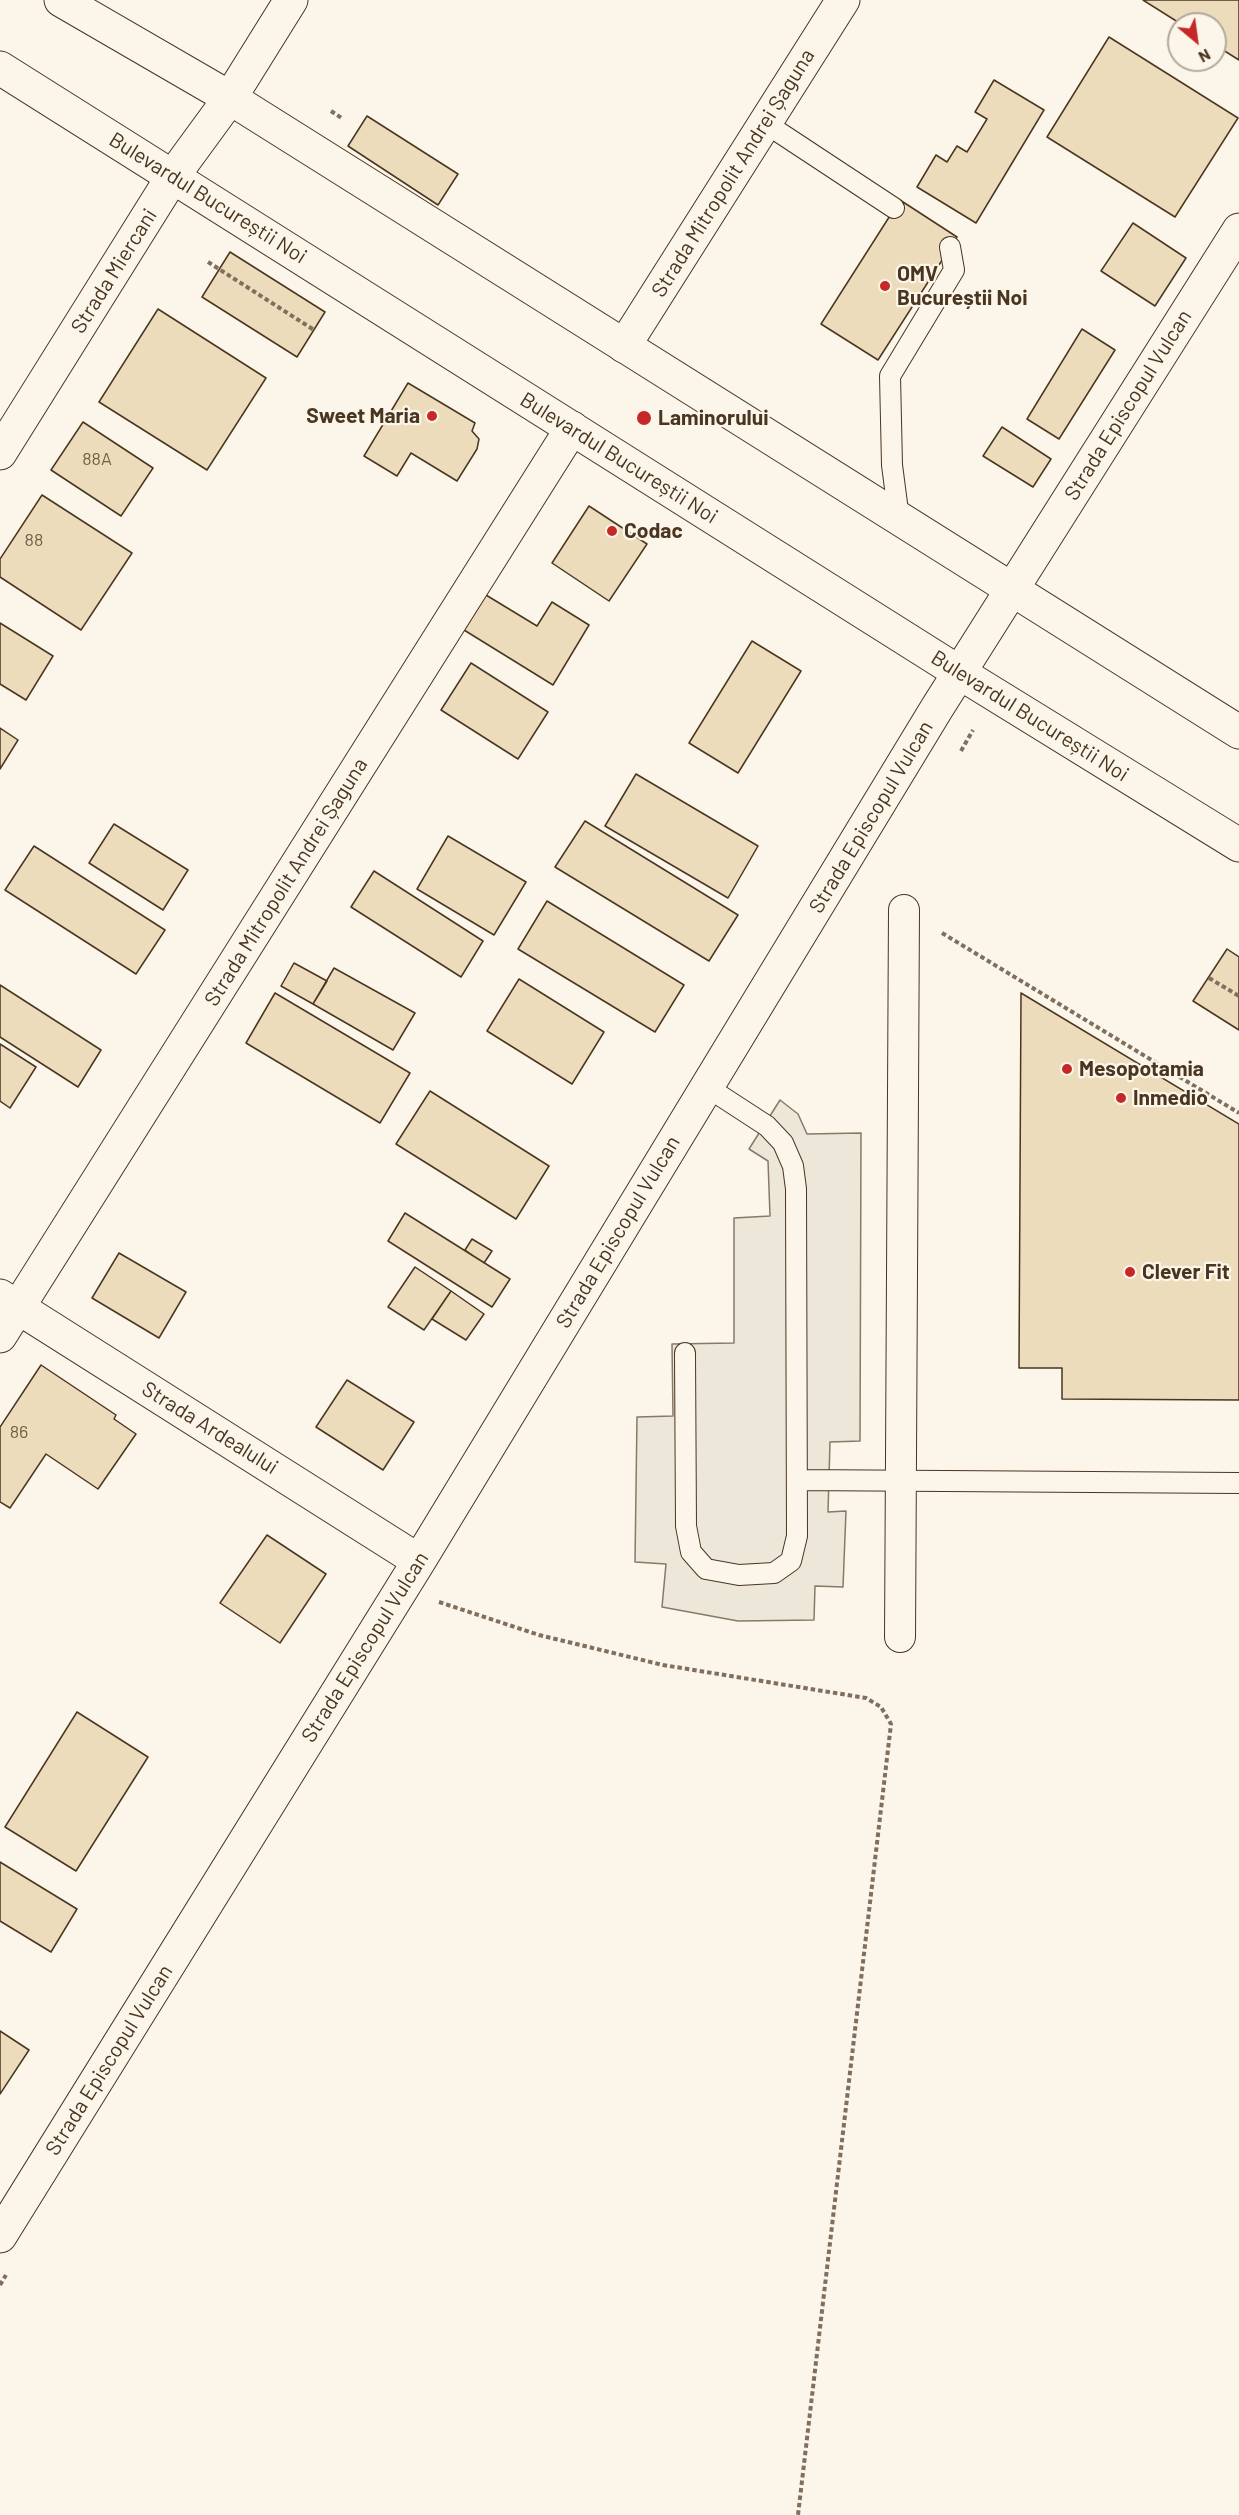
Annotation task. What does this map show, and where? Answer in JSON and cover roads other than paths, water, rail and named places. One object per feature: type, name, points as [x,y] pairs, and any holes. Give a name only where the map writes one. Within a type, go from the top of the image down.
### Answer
[{"type":"street","points":[[61,0],[230,98],[1239,732]]},
{"type":"street","name":"Strada Miercani","points":[[0,453],[173,176],[230,98],[291,0]]},
{"type":"street","name":"Strada Mitropolit Andrei Șaguna","points":[[624,346],[843,0]]},
{"type":"street","name":"Bulevardul Bucureștii Noi","points":[[0,68],[960,673],[1239,845]]},
{"type":"street","name":"Strada Episcopul Vulcan","points":[[0,2236],[418,1561],[1011,589],[1239,230]]},
{"type":"street","name":"Strada Mitropolit Andrei Șaguna","points":[[0,1336],[9,1302],[573,428]]},
{"type":"street","points":[[900,1637],[904,910]]},
{"type":"street","name":"Strada Ardealului","points":[[9,1302],[418,1561]]},
{"type":"lane","points":[[765,123],[894,208]]},
{"type":"lane","points":[[899,519],[892,465],[890,376],[954,270],[950,247]]},
{"type":"lane","points":[[685,1353],[686,1526],[691,1552],[706,1569],[739,1575],[774,1574],[791,1562],[797,1536],[794,1166],[783,1143],[766,1126],[707,1087]]},
{"type":"lane","points":[[797,1480],[1239,1483]]},
{"type":"place","name":"OMV Bucureștii Noi","points":[[885,286]]},
{"type":"place","name":"Sweet Maria","points":[[432,416]]},
{"type":"place","name":"Laminorului","points":[[644,418]]},
{"type":"place","name":"Codac","points":[[612,531]]},
{"type":"place","name":"Mesopotamia","points":[[1067,1069]]},
{"type":"place","name":"Inmedio","points":[[1121,1098]]},
{"type":"place","name":"Clever Fit","points":[[1130,1272]]}]
